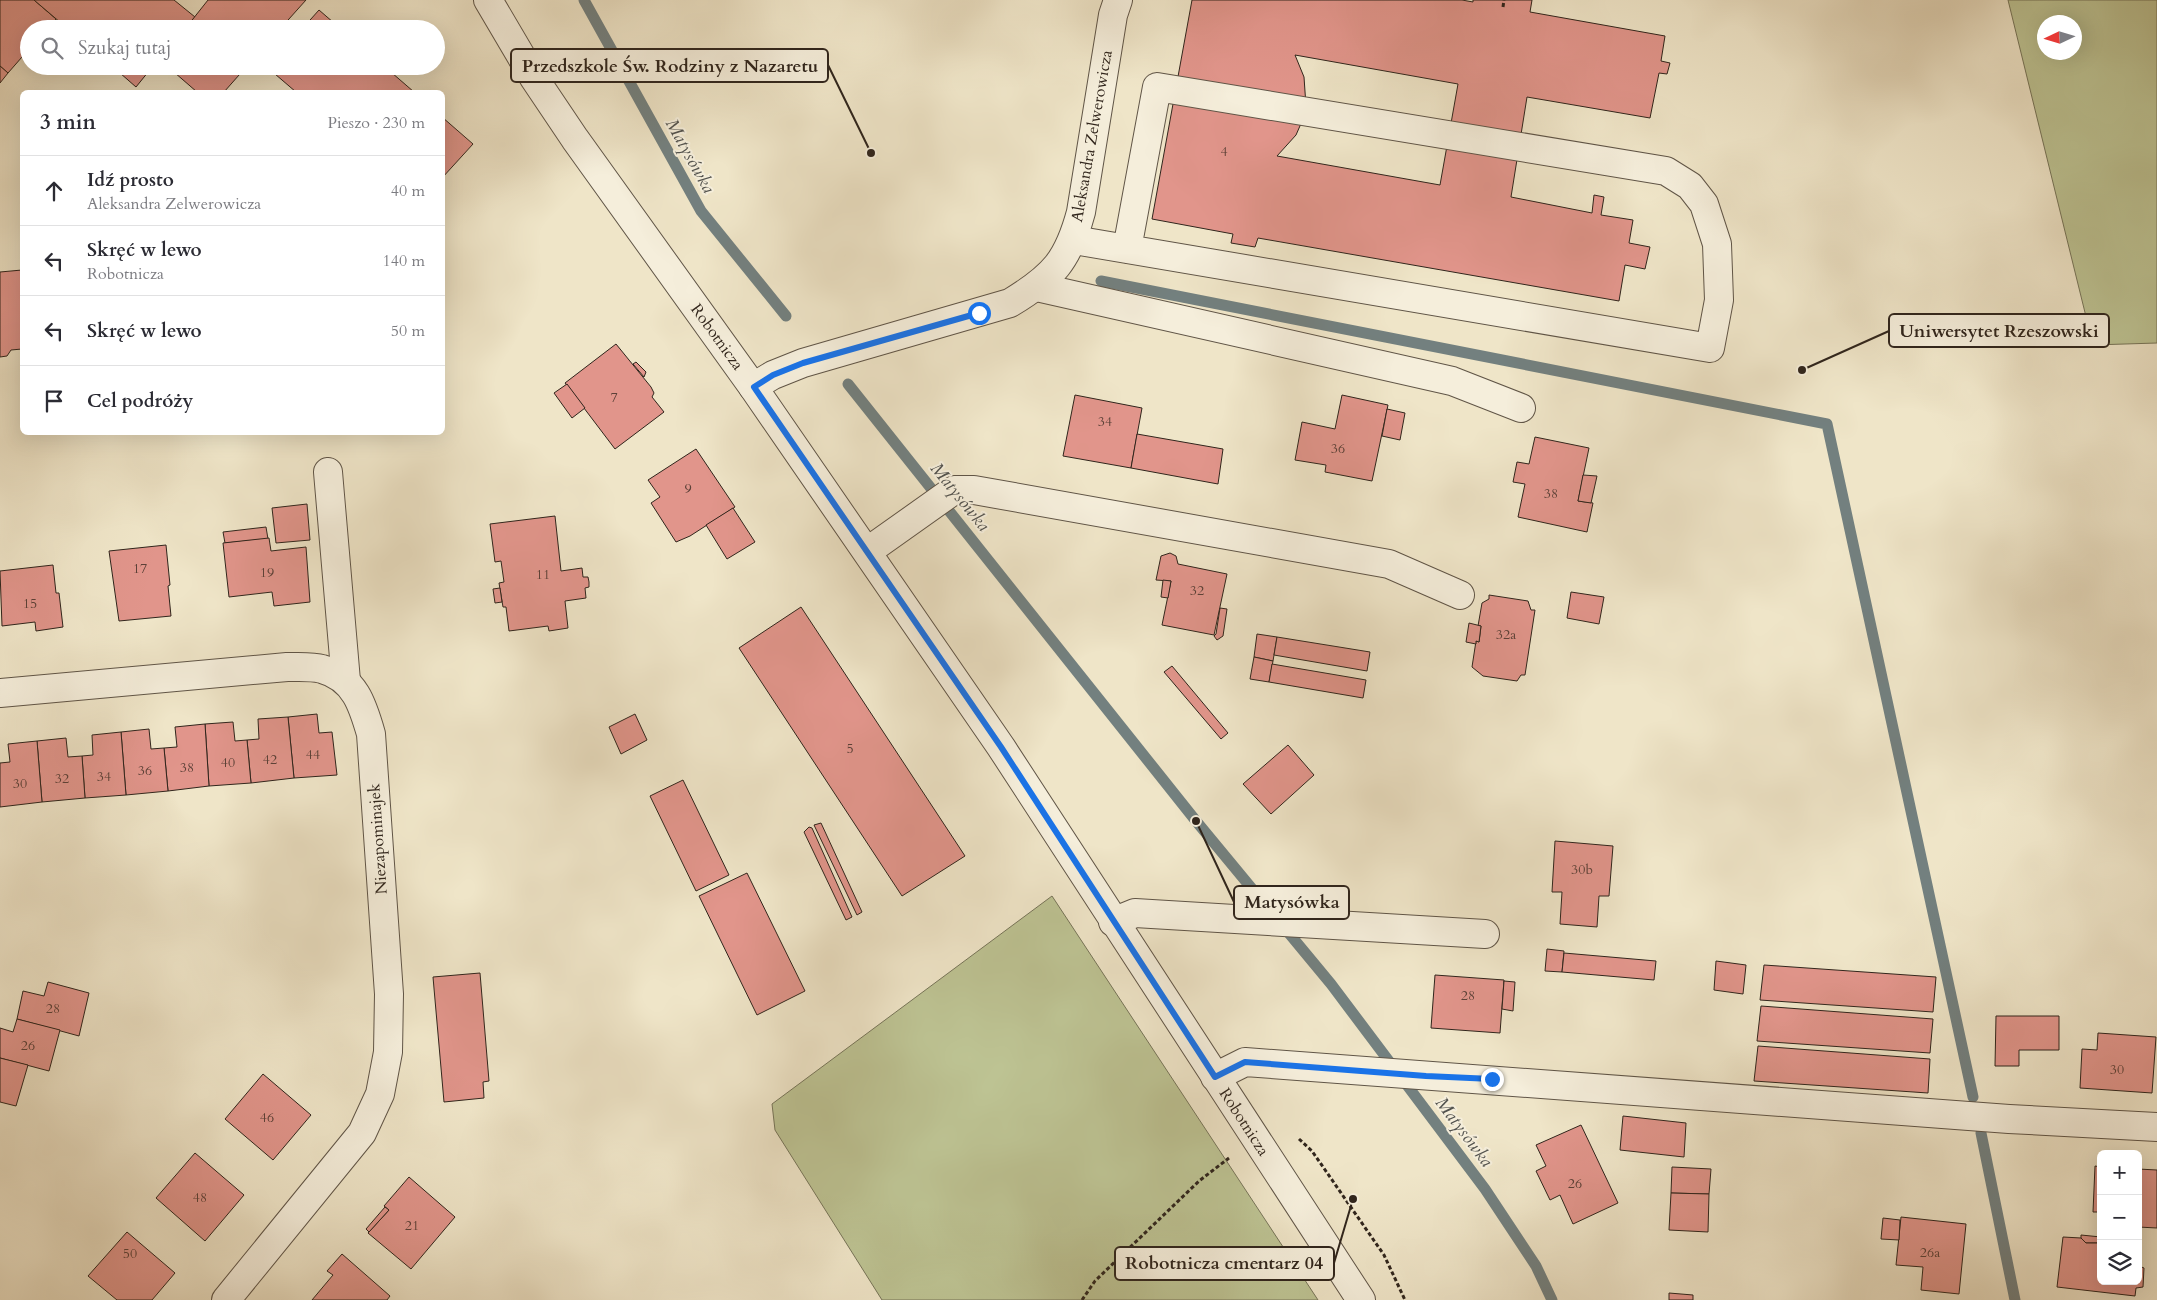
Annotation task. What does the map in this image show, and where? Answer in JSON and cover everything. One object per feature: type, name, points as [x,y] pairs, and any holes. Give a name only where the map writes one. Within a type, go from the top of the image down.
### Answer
[{"type":"street","name":"Robotnicza","points":[[488,0],[505,33],[544,94],[754,387],[1001,747],[1361,1300]]},
{"type":"street","name":"Aleksandra Zelwerowicza","points":[[754,387],[773,375],[803,363],[1010,303],[1038,287],[1062,261],[1074,240],[1081,212],[1113,15],[1118,0]]},
{"type":"street","points":[[1074,240],[1710,348],[1719,300],[1717,244],[1704,204],[1690,186],[1666,171],[1157,87],[1127,248]]},
{"type":"street","points":[[1038,287],[1452,380],[1521,408]]},
{"type":"street","points":[[328,472],[346,681]]},
{"type":"street","points":[[868,551],[954,490],[984,492],[1388,564],[1460,595]]},
{"type":"street","name":"Niezapominajek","points":[[0,693],[287,667],[322,669],[346,681],[362,702],[370,734],[389,994],[388,1052],[380,1094],[362,1133],[226,1300]]},
{"type":"street","points":[[1114,922],[1135,913],[1485,934]]},
{"type":"street","points":[[1215,1077],[1245,1062],[2009,1119],[2157,1127]]},
{"type":"path","points":[[1503,7],[1504,0]]},
{"type":"path","points":[[1082,1300],[1095,1282],[1199,1181],[1234,1155]]},
{"type":"path","points":[[1384,1256],[1405,1300]]},
{"type":"green space","points":[[2008,0],[2157,0],[2157,343],[2093,345]]},
{"type":"green space","points":[[1052,896],[1318,1300],[882,1300],[775,1130],[772,1104]]},
{"type":"building","points":[[0,0],[34,0],[56,19],[20,20],[20,59],[8,73],[0,66]]},
{"type":"building","points":[[34,0],[174,0],[195,17],[192,20],[57,20]]},
{"type":"building","points":[[208,0],[306,0],[288,20],[192,20]]},
{"type":"building","points":[[1192,0],[1462,0],[1473,2],[1473,0],[1532,0],[1530,12],[1665,36],[1661,61],[1670,63],[1667,74],[1659,73],[1650,118],[1527,97],[1511,197],[1592,213],[1594,195],[1604,197],[1601,215],[1633,220],[1629,243],[1650,247],[1645,269],[1625,265],[1619,301],[1258,238],[1255,247],[1231,243],[1233,234],[1152,219]],"holes":[[[1295,55],[1458,84],[1440,185],[1277,156],[1296,135],[1306,106],[1304,77]]]},
{"type":"building","points":[[319,10],[331,20],[310,20]]},
{"type":"building","points":[[0,66],[8,73],[0,83]]},
{"type":"building","points":[[122,75],[146,75],[136,87]]},
{"type":"building","points":[[177,75],[239,75],[226,90],[195,90]]},
{"type":"building","points":[[276,75],[394,75],[412,90],[294,90]]},
{"type":"building","points":[[445,120],[473,144],[445,175]]},
{"type":"building","points":[[20,270],[20,349],[11,350],[7,356],[0,357],[0,272]]},
{"type":"building","points":[[616,344],[651,387],[654,393],[652,397],[664,412],[615,449],[565,383]]},
{"type":"building","points":[[636,362],[646,372],[644,377],[633,364]]},
{"type":"building","points":[[567,384],[585,408],[572,418],[554,393]]},
{"type":"building","points":[[1075,395],[1142,408],[1131,468],[1063,456]]},
{"type":"building","points":[[1342,395],[1388,405],[1372,481],[1325,472],[1326,465],[1295,460],[1302,422],[1335,429]]},
{"type":"building","points":[[1387,409],[1405,413],[1400,440],[1382,436]]},
{"type":"building","points":[[1137,434],[1223,449],[1218,484],[1131,468]]},
{"type":"building","points":[[1535,437],[1589,448],[1578,501],[1593,503],[1587,532],[1518,517],[1525,484],[1513,482],[1517,462],[1529,464]]},
{"type":"building","points":[[696,449],[735,507],[690,536],[676,542],[651,503],[660,497],[648,480]]},
{"type":"building","points":[[1583,475],[1597,476],[1591,503],[1578,501]]},
{"type":"building","points":[[307,504],[310,540],[276,543],[272,508]]},
{"type":"building","points":[[733,508],[755,542],[727,559],[706,525]]},
{"type":"building","points":[[555,516],[561,571],[582,568],[583,577],[588,577],[589,582],[589,587],[585,588],[586,598],[565,601],[568,628],[549,631],[548,626],[509,631],[506,607],[503,607],[499,583],[504,582],[501,561],[495,562],[490,524]]},
{"type":"building","points":[[266,527],[268,539],[225,543],[223,532]]},
{"type":"building","points":[[269,538],[271,551],[306,547],[310,602],[274,606],[272,592],[229,597],[223,543]]},
{"type":"building","points":[[166,545],[171,616],[119,621],[109,551]]},
{"type":"building","points":[[1170,553],[1176,556],[1178,564],[1227,574],[1214,635],[1162,625],[1171,581],[1156,580],[1161,556]]},
{"type":"building","points":[[53,565],[63,627],[36,631],[35,622],[2,626],[0,571]]},
{"type":"building","points":[[1163,580],[1171,581],[1168,598],[1161,597]]},
{"type":"building","points":[[500,588],[502,602],[495,603],[493,589]]},
{"type":"building","points":[[1571,592],[1604,597],[1599,624],[1567,618]]},
{"type":"building","points":[[1489,595],[1528,601],[1531,610],[1535,610],[1525,675],[1521,675],[1517,681],[1483,676],[1472,667],[1476,641],[1479,642],[1481,626],[1478,626],[1482,603],[1489,599]]},
{"type":"building","points":[[801,607],[965,856],[902,896],[739,648]]},
{"type":"building","points":[[1220,608],[1227,609],[1223,636],[1217,640],[1214,636],[1216,634]]},
{"type":"building","points":[[1469,623],[1481,626],[1479,642],[1476,641],[1476,644],[1466,642]]},
{"type":"building","points":[[1257,634],[1277,637],[1273,661],[1254,657]]},
{"type":"building","points":[[1277,637],[1370,652],[1367,671],[1274,655]]},
{"type":"building","points":[[1254,657],[1273,661],[1269,682],[1250,679]]},
{"type":"building","points":[[1272,664],[1366,680],[1363,698],[1269,682]]},
{"type":"building","points":[[1172,666],[1228,733],[1221,739],[1164,672]]},
{"type":"building","points":[[317,714],[319,733],[332,732],[337,775],[294,778],[288,717]]},
{"type":"building","points":[[635,714],[647,740],[621,754],[609,727]]},
{"type":"building","points":[[288,717],[294,778],[251,783],[247,740],[259,739],[258,719]]},
{"type":"building","points":[[233,722],[235,741],[247,740],[251,783],[209,786],[205,724]]},
{"type":"building","points":[[205,724],[209,786],[168,791],[164,748],[177,747],[175,727]]},
{"type":"building","points":[[149,729],[151,749],[164,748],[168,791],[126,795],[121,732]]},
{"type":"building","points":[[121,732],[126,795],[85,798],[82,756],[93,755],[92,735]]},
{"type":"building","points":[[66,738],[68,757],[82,756],[85,798],[42,802],[37,741]]},
{"type":"building","points":[[37,741],[42,802],[0,807],[0,763],[10,762],[8,744]]},
{"type":"building","points":[[1288,745],[1314,775],[1271,814],[1243,784]]},
{"type":"building","points":[[683,780],[729,875],[696,891],[650,796]]},
{"type":"building","points":[[821,823],[862,912],[857,915],[814,825]]},
{"type":"building","points":[[809,827],[812,828],[852,917],[846,920],[804,832]]},
{"type":"building","points":[[1555,841],[1613,846],[1609,896],[1599,896],[1597,927],[1560,924],[1562,892],[1552,892]]},
{"type":"building","points":[[747,873],[805,991],[757,1015],[699,896]]},
{"type":"building","points":[[1547,949],[1564,951],[1562,972],[1545,971]]},
{"type":"building","points":[[1564,953],[1656,961],[1654,980],[1562,972]]},
{"type":"building","points":[[1716,961],[1746,965],[1743,994],[1714,990]]},
{"type":"building","points":[[1764,965],[1936,977],[1933,1012],[1760,1000]]},
{"type":"building","points":[[480,973],[489,1081],[483,1082],[484,1098],[444,1102],[433,977]]},
{"type":"building","points":[[1435,975],[1504,980],[1500,1033],[1431,1028]]},
{"type":"building","points":[[1504,981],[1515,982],[1513,1011],[1502,1009]]},
{"type":"building","points":[[48,982],[89,993],[79,1036],[17,1019],[23,991],[44,996]]},
{"type":"building","points":[[1761,1006],[1933,1019],[1930,1053],[1757,1041]]},
{"type":"building","points":[[1996,1016],[2059,1016],[2059,1050],[2019,1050],[2019,1066],[1995,1066]]},
{"type":"building","points":[[17,1019],[60,1030],[49,1071],[0,1058],[0,1028],[13,1032]]},
{"type":"building","points":[[2098,1033],[2156,1037],[2152,1093],[2080,1088],[2082,1049],[2097,1050]]},
{"type":"building","points":[[1758,1046],[1930,1059],[1928,1093],[1754,1081]]},
{"type":"building","points":[[0,1058],[28,1065],[16,1106],[0,1102]]},
{"type":"building","points":[[263,1074],[311,1115],[273,1160],[225,1119]]},
{"type":"building","points":[[1623,1116],[1686,1123],[1684,1157],[1620,1150]]},
{"type":"building","points":[[1581,1125],[1618,1203],[1573,1224],[1560,1195],[1550,1200],[1536,1171],[1546,1166],[1536,1145]]},
{"type":"building","points":[[195,1153],[244,1195],[205,1241],[156,1198]]},
{"type":"building","points":[[2095,1166],[2097,1166],[2097,1212],[2093,1212]]},
{"type":"building","points":[[1672,1167],[1711,1169],[1709,1194],[1671,1193]]},
{"type":"building","points":[[2142,1169],[2157,1170],[2157,1228],[2142,1227]]},
{"type":"building","points":[[409,1177],[455,1217],[411,1269],[368,1233],[389,1210],[384,1206]]},
{"type":"building","points":[[1671,1193],[1709,1194],[1708,1232],[1669,1230]]},
{"type":"building","points":[[385,1207],[389,1210],[369,1232],[366,1229]]},
{"type":"building","points":[[1901,1217],[1966,1224],[1959,1294],[1921,1290],[1923,1267],[1896,1265]]},
{"type":"building","points":[[1883,1218],[1900,1220],[1899,1240],[1881,1239]]},
{"type":"building","points":[[127,1232],[175,1273],[152,1300],[117,1300],[88,1276]]},
{"type":"building","points":[[2081,1235],[2097,1237],[2097,1243],[2086,1243],[2081,1238]]},
{"type":"building","points":[[2063,1237],[2081,1238],[2086,1243],[2097,1243],[2097,1285],[2142,1285],[2142,1267],[2144,1268],[2143,1287],[2136,1288],[2135,1296],[2057,1287]]},
{"type":"building","points":[[342,1254],[390,1296],[387,1300],[312,1300],[333,1275],[327,1271]]},
{"type":"building","points":[[1669,1293],[1693,1295],[1693,1300],[1669,1300]]},
{"type":"waterway","name":"Matysówka","points":[[584,0],[701,211],[786,316]]},
{"type":"waterway","points":[[1101,281],[1827,424],[1973,1097]]},
{"type":"waterway","name":"Matysówka","points":[[848,384],[1196,821],[1331,984],[1485,1189],[1536,1266],[1552,1300]]},
{"type":"waterway","points":[[1981,1133],[2015,1300]]},
{"type":"place","name":"Przedszkole Św. Rodziny z Nazaretu","points":[[871,153]]},
{"type":"place","name":"Uniwersytet Rzeszowski","points":[[1802,370]]},
{"type":"place","name":"Matysówka","points":[[1196,821]]},
{"type":"place","name":"Robotnicza cmentarz 04","points":[[1353,1199]]},
{"type":"route","points":[[979,313],[803,363],[773,375],[754,387],[1001,747],[1215,1077],[1245,1062],[1382,1073],[1492,1079]]}]
